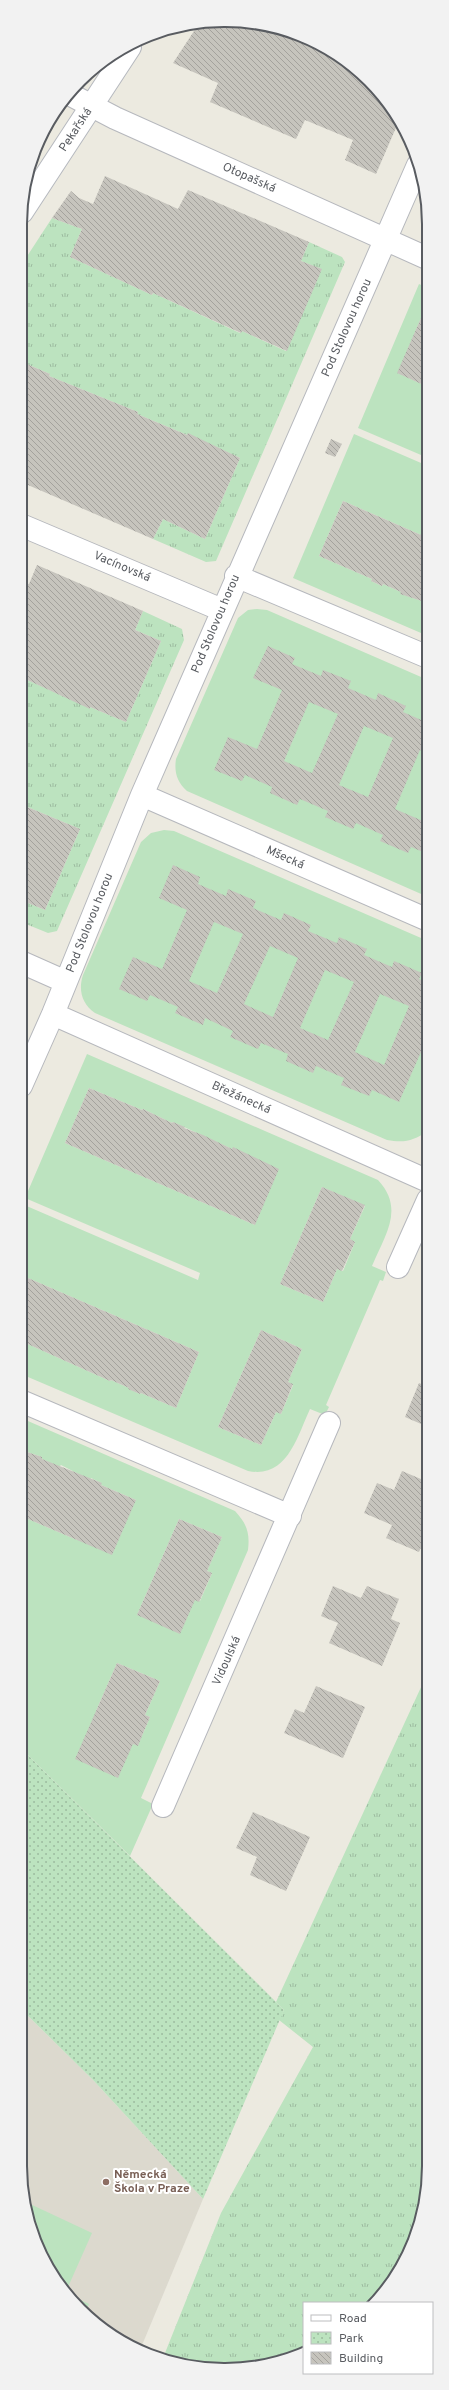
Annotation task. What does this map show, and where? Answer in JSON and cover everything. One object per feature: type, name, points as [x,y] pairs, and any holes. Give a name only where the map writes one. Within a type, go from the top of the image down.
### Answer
[{"type":"street","name":"Pekařská","points":[[29,202],[126,53]]},
{"type":"street","name":"Otopašská","points":[[74,96],[92,106],[422,256]]},
{"type":"street","name":"Pod Stolovou horou","points":[[27,1072],[53,1014],[142,795],[236,576],[387,240],[415,173]]},
{"type":"street","name":"Vacínovská","points":[[27,528],[222,610]]},
{"type":"street","points":[[236,576],[422,654]]},
{"type":"street","name":"Mšecká","points":[[142,795],[422,917]]},
{"type":"street","points":[[27,965],[66,982]]},
{"type":"street","name":"Břežánecká","points":[[53,1014],[422,1178]]},
{"type":"street","points":[[398,1267],[422,1213]]},
{"type":"street","points":[[27,1404],[290,1516]]},
{"type":"street","name":"Vidoulská","points":[[163,1806],[290,1516],[329,1422]]},
{"type":"shaded area","name":"Německá Škola v Praze","points":[[27,2015],[94,2081],[203,2199],[142,2345],[126,2337],[104,2322],[76,2296],[60,2275],[47,2253],[37,2229],[31,2204],[27,2178]]},
{"type":"green space","points":[[52,218],[82,229],[70,257],[152,295],[153,293],[240,333],[242,331],[286,351],[321,269],[301,261],[309,242],[342,257],[345,262],[216,561],[206,562],[153,539],[163,519],[205,539],[240,458],[188,434],[187,435],[137,414],[138,412],[49,376],[50,374],[27,364],[27,256]]},
{"type":"green space","points":[[419,284],[422,285],[422,318],[398,373],[422,384],[422,455],[358,428]]},
{"type":"green space","points":[[354,434],[422,463],[422,535],[343,501],[319,556],[372,579],[371,581],[382,586],[383,584],[401,592],[401,594],[422,601],[422,633],[293,578]]},
{"type":"green space","points":[[248,610],[267,610],[422,677],[422,894],[187,791],[181,784],[175,768],[176,759],[238,618]]},
{"type":"green space","points":[[143,611],[182,629],[184,640],[57,931],[48,933],[27,924],[27,902],[45,910],[80,829],[27,807],[27,680],[89,708],[90,707],[126,722],[161,641],[135,630]]},
{"type":"green space","points":[[164,830],[174,831],[422,938],[422,1134],[408,1140],[387,1140],[95,1013],[87,1005],[81,991],[83,975],[141,842],[151,833]]},
{"type":"green space","points":[[87,1054],[378,1180],[386,1191],[390,1201],[390,1222],[387,1233],[372,1266],[386,1272],[383,1281],[380,1280],[326,1405],[329,1407],[325,1415],[310,1409],[289,1454],[272,1469],[261,1472],[248,1471],[27,1377],[27,1344],[140,1394],[141,1393],[176,1408],[199,1352],[27,1278],[27,1206],[198,1280],[200,1273],[27,1199],[27,1193]],"holes":[[[89,1088],[142,1110],[143,1109],[232,1149],[255,1225],[65,1143]],[[322,1187],[365,1206],[350,1239],[355,1242],[343,1271],[337,1269],[323,1302],[280,1284]],[[261,1330],[302,1349],[288,1382],[293,1385],[281,1414],[276,1412],[261,1445],[218,1427]]]},
{"type":"green space","points":[[27,1421],[235,1511],[247,1529],[248,1550],[141,1798],[153,1804],[130,1856],[27,1754],[27,1519],[77,1540],[136,1500],[101,1485],[101,1483],[91,1478],[90,1480],[61,1465],[59,1467],[42,1459],[42,1457],[27,1452]],"holes":[[[179,1519],[222,1537],[207,1571],[212,1573],[200,1601],[195,1600],[137,1615]],[[117,1663],[160,1681],[145,1715],[150,1717],[138,1745],[133,1744],[96,1711]]]},
{"type":"green space","points":[[422,1685],[422,2178],[412,2229],[396,2264],[381,2286],[367,2302],[303,2302],[303,2347],[276,2356],[237,2363],[212,2363],[165,2354],[221,2213],[313,2047],[279,2020],[284,2010],[276,2002]]},
{"type":"green space","points":[[27,1754],[284,2010],[203,2199],[94,2081],[27,2015]]},
{"type":"green space","points":[[31,2204],[92,2233],[68,2286],[47,2253],[37,2229]]},
{"type":"green space","points":[[80,2300],[89,2304],[87,2307]]},
{"type":"building","points":[[212,27],[237,27],[288,37],[323,53],[355,76],[373,94],[396,127],[376,174],[345,160],[353,140],[305,120],[296,139],[210,102],[218,83],[173,63],[195,30]]},
{"type":"building","points":[[105,176],[178,209],[188,190],[309,242],[301,261],[322,269],[287,351],[242,331],[241,333],[153,293],[152,295],[70,257],[82,229],[52,218],[71,191],[79,198],[93,204]]},
{"type":"building","points":[[421,318],[422,318],[422,384],[397,373]]},
{"type":"building","points":[[27,364],[50,374],[49,376],[138,412],[137,414],[187,435],[188,433],[240,458],[205,539],[163,519],[153,539],[27,485]]},
{"type":"building","points":[[331,439],[342,444],[335,457],[325,453]]},
{"type":"building","points":[[343,501],[422,535],[422,601],[400,594],[401,592],[383,584],[382,586],[371,581],[372,579],[319,556]]},
{"type":"building","points":[[37,565],[143,611],[135,630],[161,641],[126,722],[90,707],[90,709],[27,680],[27,584],[29,584]]},
{"type":"building","points":[[268,646],[295,658],[292,664],[321,676],[323,670],[351,681],[348,688],[376,700],[378,693],[406,706],[403,712],[422,720],[422,751],[420,750],[395,809],[422,821],[422,852],[411,847],[408,853],[380,841],[383,835],[356,823],[353,829],[325,817],[328,811],[300,799],[297,805],[270,793],[272,787],[245,775],[242,781],[214,770],[228,737],[257,749],[282,690],[253,678]],"holes":[[[309,702],[338,714],[312,773],[284,761]],[[364,726],[393,738],[368,797],[339,785]]]},
{"type":"building","points":[[27,807],[80,829],[45,910],[27,902]]},
{"type":"building","points":[[173,865],[200,877],[198,884],[226,896],[228,889],[256,901],[253,908],[281,920],[284,913],[311,925],[308,931],[337,943],[339,937],[367,949],[364,955],[392,967],[394,961],[422,973],[419,979],[422,980],[422,1050],[399,1102],[372,1090],[369,1096],[341,1085],[344,1078],[316,1066],[313,1073],[286,1061],[288,1054],[261,1043],[258,1049],[230,1037],[233,1031],[205,1018],[203,1025],[175,1013],[178,1007],[150,995],[147,1001],[119,989],[133,957],[162,969],[187,910],[159,898]],"holes":[[[214,922],[243,934],[217,993],[189,981]],[[270,946],[298,958],[273,1017],[244,1004]],[[325,970],[354,982],[328,1040],[300,1028]],[[380,994],[409,1006],[384,1065],[355,1052]]]},
{"type":"building","points":[[89,1088],[142,1110],[143,1109],[232,1149],[233,1147],[279,1169],[255,1225],[65,1143]]},
{"type":"building","points":[[322,1187],[365,1205],[350,1239],[355,1242],[342,1271],[337,1269],[323,1302],[280,1284]]},
{"type":"building","points":[[27,1278],[199,1352],[176,1408],[128,1389],[129,1388],[111,1380],[110,1381],[27,1344]]},
{"type":"building","points":[[261,1330],[302,1349],[288,1382],[293,1384],[281,1414],[276,1412],[261,1445],[218,1427]]},
{"type":"building","points":[[419,1383],[422,1384],[422,1424],[405,1417]]},
{"type":"building","points":[[27,1452],[102,1483],[101,1485],[136,1500],[112,1555],[27,1519]]},
{"type":"building","points":[[402,1471],[422,1479],[422,1545],[419,1552],[386,1538],[392,1525],[364,1513],[377,1483],[394,1490]]},
{"type":"building","points":[[179,1519],[222,1537],[207,1571],[212,1573],[199,1602],[195,1600],[180,1634],[137,1615]]},
{"type":"building","points":[[333,1586],[361,1598],[367,1586],[399,1599],[391,1619],[400,1623],[382,1666],[329,1643],[338,1623],[321,1616]]},
{"type":"building","points":[[117,1663],[160,1681],[145,1715],[150,1717],[138,1746],[133,1744],[118,1778],[75,1759]]},
{"type":"building","points":[[316,1686],[365,1707],[343,1758],[284,1733],[295,1709],[304,1713]]},
{"type":"building","points":[[253,1812],[310,1837],[286,1891],[250,1875],[257,1857],[236,1848]]},
{"type":"place","name":"Německá Škola v Praze","points":[[106,2182]]}]
